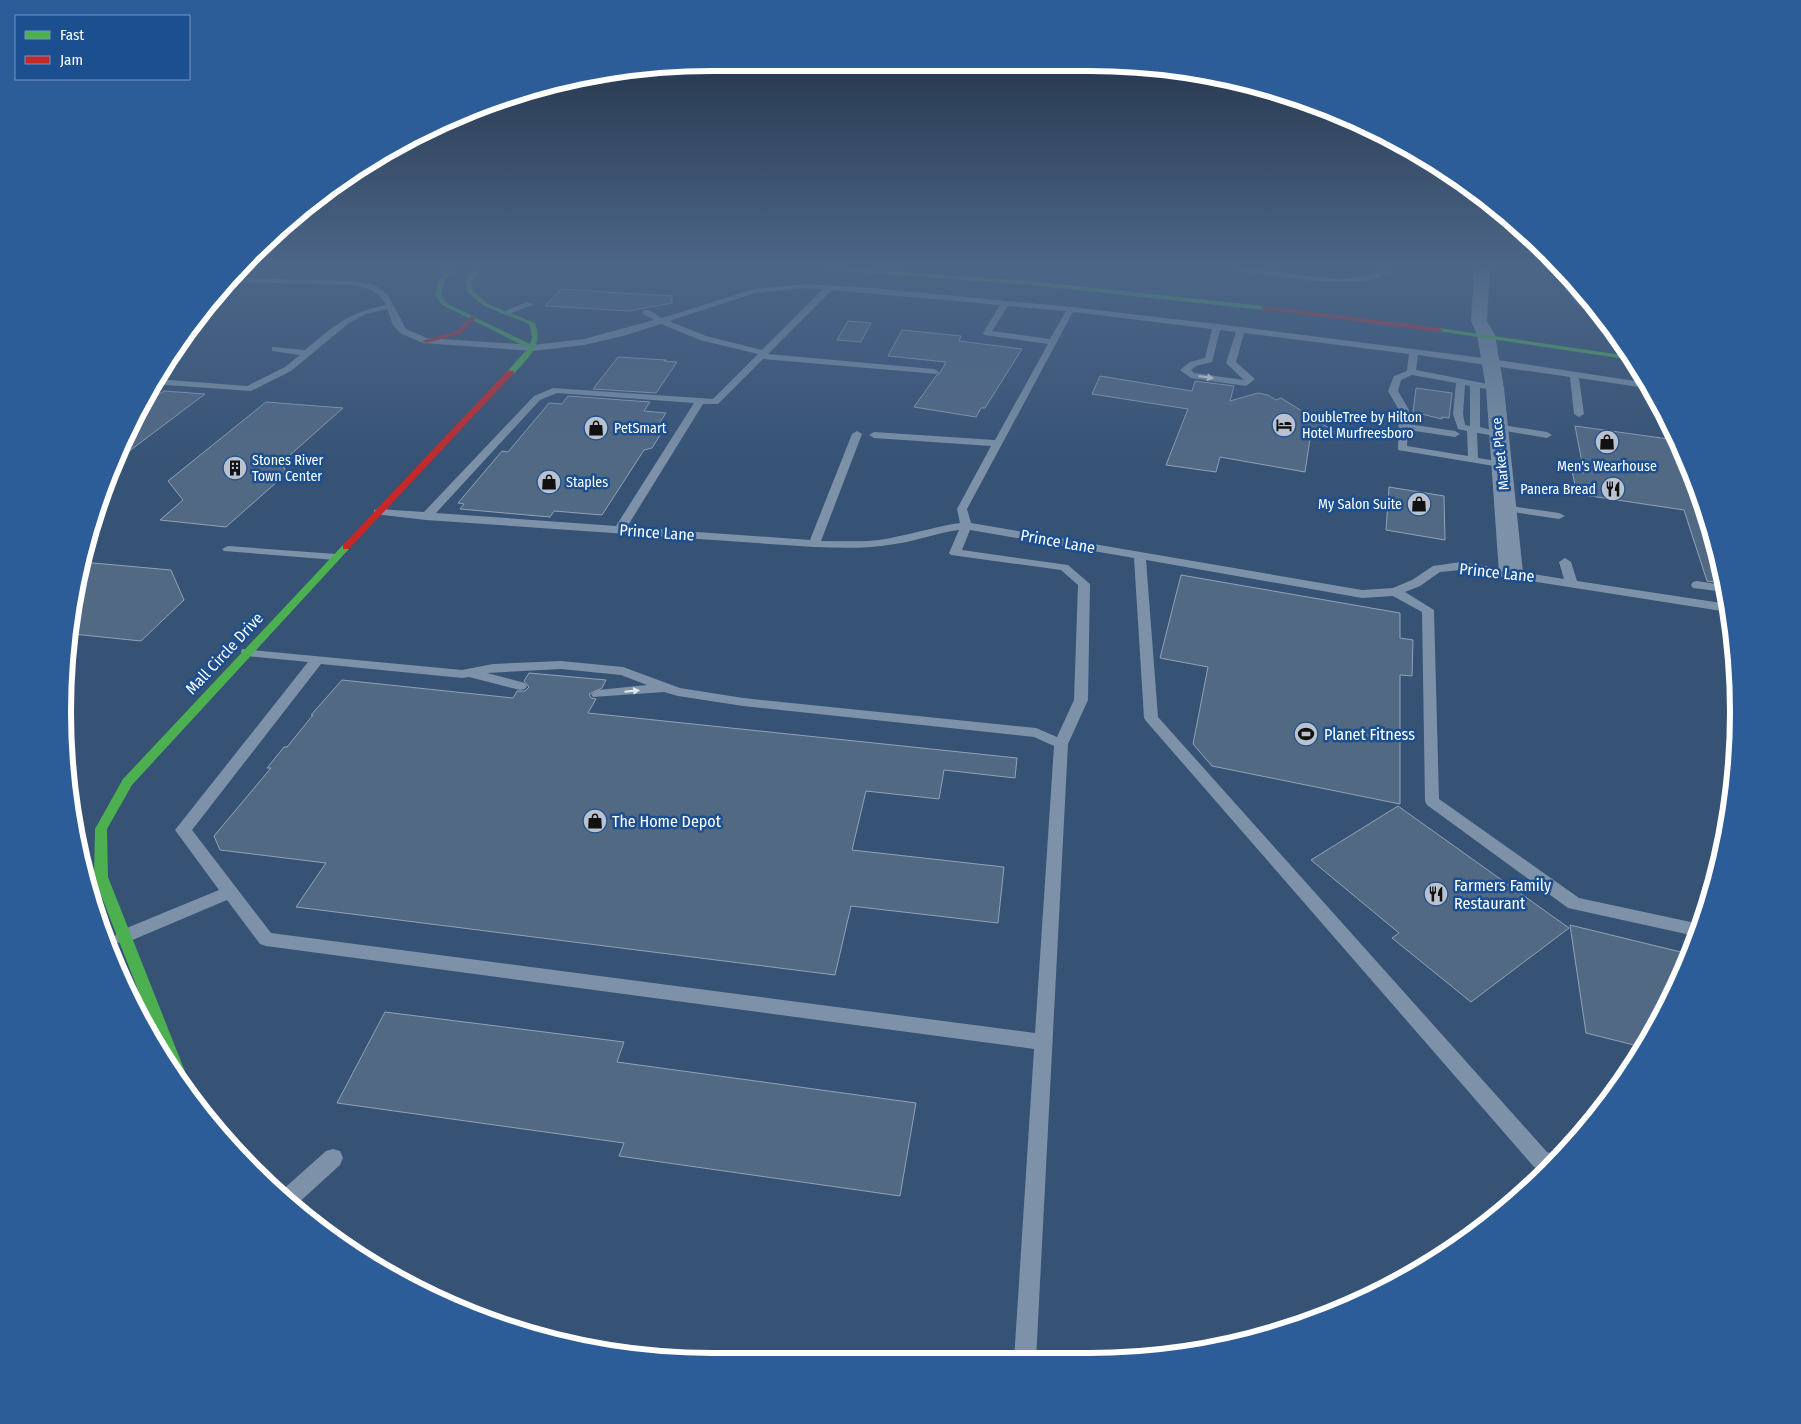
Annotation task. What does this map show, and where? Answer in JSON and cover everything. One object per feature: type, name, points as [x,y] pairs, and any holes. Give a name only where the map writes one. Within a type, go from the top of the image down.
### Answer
[{"type":"street","points":[[426,341],[443,339],[457,334]]},
{"type":"street","points":[[509,334],[533,348],[534,334]]},
{"type":"street","name":"Market Place","points":[[1485,334],[1491,362],[1474,385],[1497,430],[1505,493],[1504,508],[1511,573]]},
{"type":"street","points":[[1525,334],[1622,356]]},
{"type":"street","name":"Mall Circle Drive","points":[[153,1025],[101,877],[101,829],[127,782],[533,348]]},
{"type":"lane","points":[[163,383],[248,388],[288,369],[330,334]]},
{"type":"lane","points":[[407,334],[412,338],[426,341],[533,348],[584,342],[611,334]]},
{"type":"lane","points":[[694,334],[724,346],[763,354],[934,372]]},
{"type":"lane","points":[[426,517],[537,398],[556,390],[715,402],[783,334]]},
{"type":"lane","points":[[998,334],[1053,342]]},
{"type":"lane","points":[[1025,1353],[1061,744],[1080,700],[1084,584],[1064,567],[955,554],[966,526],[962,509],[1057,334]]},
{"type":"lane","points":[[1215,334],[1209,360],[1193,364],[1185,370],[1191,375],[1246,383],[1250,379],[1231,363],[1240,334]]},
{"type":"lane","points":[[1276,334],[1491,362],[1639,384]]},
{"type":"lane","points":[[275,349],[307,353]]},
{"type":"lane","points":[[1412,372],[1414,352]]},
{"type":"lane","points":[[1472,460],[1471,429],[1474,385],[1412,372],[1397,378],[1393,391],[1404,410],[1402,448],[1472,460],[1500,464]]},
{"type":"lane","points":[[1574,374],[1579,414]]},
{"type":"lane","points":[[620,529],[700,401]]},
{"type":"lane","points":[[1403,426],[1455,434]]},
{"type":"lane","points":[[1471,429],[1547,435]]},
{"type":"lane","points":[[814,544],[857,434]]},
{"type":"lane","points":[[874,435],[998,443]]},
{"type":"lane","points":[[1504,508],[1559,516]]},
{"type":"lane","name":"Prince Lane","points":[[378,512],[814,544],[858,545],[895,542],[933,530],[966,526],[1362,594],[1395,592],[1416,583],[1437,569],[1461,566],[1720,607]]},
{"type":"lane","points":[[228,549],[336,557]]},
{"type":"lane","points":[[1140,556],[1150,718],[1541,1160],[1546,1161]]},
{"type":"lane","points":[[1565,562],[1571,582]]},
{"type":"lane","points":[[1697,584],[1717,588]]},
{"type":"lane","points":[[1395,592],[1428,610],[1432,801],[1574,903],[1692,929]]},
{"type":"lane","points":[[247,652],[316,661],[462,674],[498,679],[520,686]]},
{"type":"lane","points":[[316,661],[183,830],[266,938],[1044,1042]]},
{"type":"lane","points":[[462,674],[493,668],[561,665],[623,671],[678,692],[743,702],[1036,733],[1061,744]]},
{"type":"lane","points":[[598,694],[666,687]]},
{"type":"lane","points":[[123,937],[230,892]]},
{"type":"lane","points":[[292,1196],[333,1158]]},
{"type":"building","points":[[840,334],[865,334],[861,342],[837,340]]},
{"type":"building","points":[[900,334],[961,336],[959,341],[1022,349],[985,408],[981,408],[976,417],[914,407],[946,362],[888,356]]},
{"type":"building","points":[[618,357],[677,362],[656,393],[593,389]]},
{"type":"building","name":"DoubleTree by Hilton Hotel Murfreesboro","points":[[1100,376],[1192,391],[1195,381],[1234,386],[1230,401],[1258,393],[1268,395],[1276,400],[1281,398],[1337,433],[1310,439],[1305,472],[1220,457],[1216,472],[1166,465],[1188,409],[1092,394]]},
{"type":"building","points":[[1416,388],[1452,393],[1449,418],[1442,417],[1442,419],[1413,412]]},
{"type":"building","points":[[164,391],[205,394],[126,453],[155,395]]},
{"type":"building","points":[[568,396],[650,402],[644,411],[666,413],[658,425],[666,426],[652,448],[644,450],[602,515],[554,511],[550,517],[460,509],[464,504],[458,503],[502,451],[508,452],[549,403],[562,404]]},
{"type":"building","name":"Stones River Town Center","points":[[266,402],[343,408],[281,463],[287,473],[226,527],[160,520],[183,500],[168,481]]},
{"type":"building","points":[[1575,426],[1668,439],[1696,506],[1716,582],[1707,581],[1684,510],[1577,494],[1572,471],[1584,473]]},
{"type":"building","points":[[1389,487],[1444,496],[1445,540],[1386,530]]},
{"type":"building","points":[[89,563],[171,570],[184,600],[141,641],[76,634]]},
{"type":"building","points":[[1181,575],[1400,613],[1400,638],[1413,640],[1412,676],[1400,675],[1400,804],[1212,766],[1193,744],[1208,667],[1160,658]]},
{"type":"building","name":"The Home Depot","points":[[529,673],[606,680],[602,688],[589,694],[591,698],[596,699],[588,713],[1017,758],[1015,778],[944,770],[939,799],[866,791],[852,850],[1004,867],[998,923],[851,906],[835,975],[296,907],[326,863],[220,850],[214,836],[271,768],[267,768],[284,747],[287,747],[313,715],[311,715],[342,680],[513,698],[517,691],[525,691],[529,687],[524,681]]},
{"type":"building","points":[[1398,806],[1569,928],[1471,1002],[1392,938],[1399,933],[1311,860]]},
{"type":"building","points":[[1570,925],[1683,952],[1664,995],[1636,1045],[1586,1033]]},
{"type":"building","points":[[385,1012],[624,1042],[617,1062],[916,1103],[900,1196],[619,1156],[624,1143],[337,1103]]},
{"type":"traffic: fast","points":[[506,334],[533,348]]},
{"type":"traffic: fast","points":[[511,372],[534,344],[535,334]]},
{"type":"traffic: fast","points":[[1469,334],[1623,357]]},
{"type":"traffic: fast","points":[[170,1053],[101,877],[101,829],[127,782],[346,547]]},
{"type":"traffic: jam","points":[[426,341],[453,334]]},
{"type":"traffic: jam","points":[[346,547],[511,372]]},
{"type":"place","name":"DoubleTree by Hilton Hotel Murfreesboro","points":[[1284,425]]},
{"type":"place","name":"PetSmart","points":[[596,428]]},
{"type":"place","name":"Men's Wearhouse","points":[[1607,442]]},
{"type":"place","name":"Stones River Town Center","points":[[235,468]]},
{"type":"place","name":"Staples","points":[[549,482]]},
{"type":"place","name":"Panera Bread","points":[[1613,489]]},
{"type":"place","name":"My Salon Suite","points":[[1419,504]]},
{"type":"place","name":"Planet Fitness","points":[[1306,734]]},
{"type":"place","name":"The Home Depot","points":[[595,821]]},
{"type":"place","name":"Farmers Family Restaurant","points":[[1436,894]]}]
